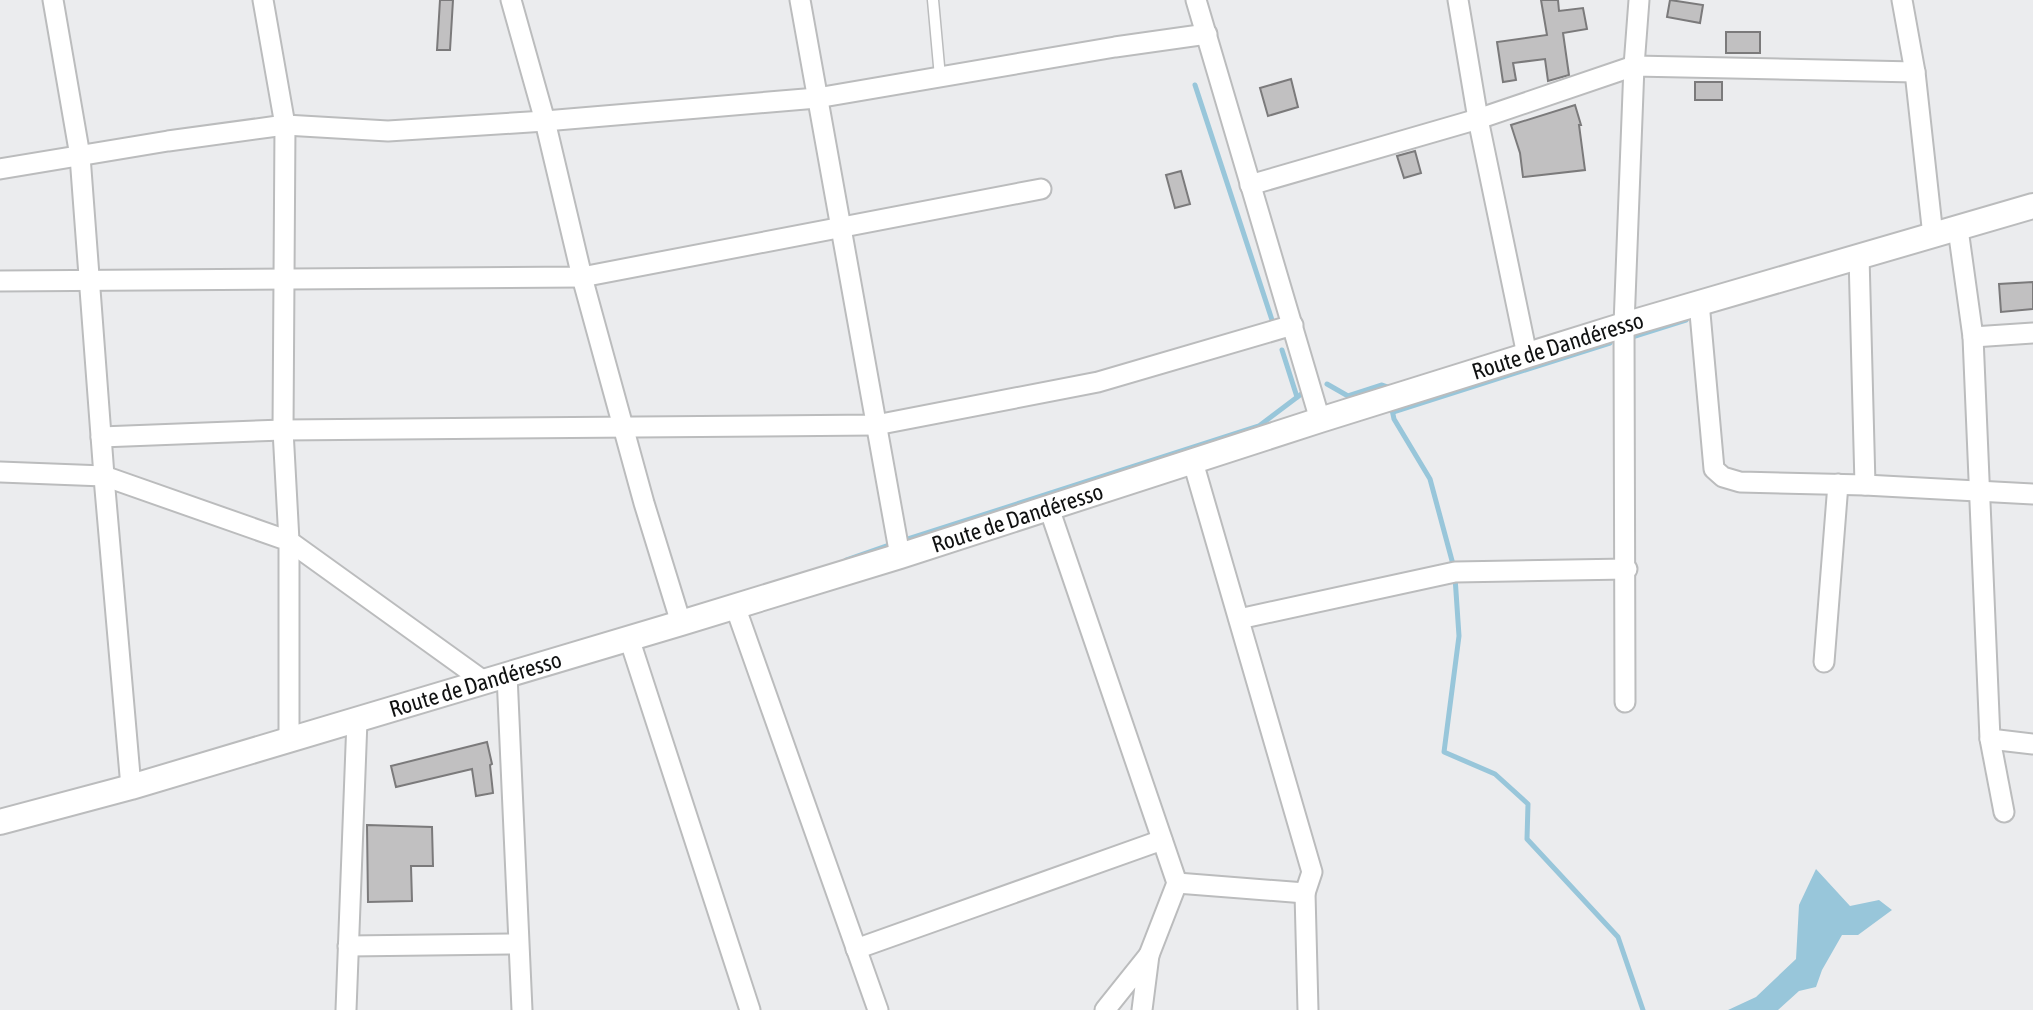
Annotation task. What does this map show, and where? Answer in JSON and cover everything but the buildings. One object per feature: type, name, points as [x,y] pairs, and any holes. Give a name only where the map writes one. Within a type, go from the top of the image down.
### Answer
[{"type":"street","points":[[53,0],[80,156],[131,787]]},
{"type":"street","points":[[263,0],[285,125],[283,430],[289,541],[289,740]]},
{"type":"street","points":[[511,0],[545,121],[582,277],[681,622]]},
{"type":"street","points":[[800,0],[900,556]]},
{"type":"street","points":[[1196,0],[1320,420]]},
{"type":"street","points":[[1458,0],[1478,119],[1527,355]]},
{"type":"street","points":[[1625,702],[1627,569],[1624,325],[1639,0]]},
{"type":"street","points":[[1902,0],[1915,72],[1933,236]]},
{"type":"street","points":[[0,169],[285,125],[388,131],[817,98],[1206,34]]},
{"type":"street","points":[[1250,185],[1478,119],[1634,66],[1915,72]]},
{"type":"street","points":[[0,281],[582,277],[1041,189]]},
{"type":"street","name":"Route de Dandéresso","points":[[0,822],[131,787],[735,606],[1624,325],[2033,206]]},
{"type":"street","points":[[1958,229],[1973,337],[1990,739],[2004,812]]},
{"type":"street","points":[[1859,257],[1865,485]]},
{"type":"street","points":[[1699,302],[1714,469],[1723,477],[1740,482],[1865,485],[2033,494]]},
{"type":"street","points":[[101,437],[283,430],[876,425],[1098,382],[1293,326]]},
{"type":"street","points":[[1973,337],[2033,333]]},
{"type":"street","points":[[1194,462],[1312,872],[1305,893],[1308,1010]]},
{"type":"street","points":[[0,472],[104,476],[289,541],[496,678],[522,1010]]},
{"type":"street","points":[[1824,662],[1838,484]]},
{"type":"street","points":[[1049,508],[1177,883],[1149,955],[1142,1010]]},
{"type":"street","points":[[1239,619],[1455,572],[1627,569]]},
{"type":"street","points":[[735,606],[878,1010]]},
{"type":"street","points":[[629,638],[750,1010]]},
{"type":"street","points":[[346,1010],[357,720]]},
{"type":"street","points":[[1990,739],[2033,744]]},
{"type":"street","points":[[856,949],[1162,839]]},
{"type":"street","points":[[1177,883],[1305,893]]},
{"type":"street","points":[[348,946],[518,944]]},
{"type":"street","points":[[1105,1010],[1149,955]]},
{"type":"lane","points":[[933,0],[940,77]]},
{"type":"water","points":[[1816,869],[1850,906],[1879,900],[1892,910],[1858,935],[1842,935],[1822,970],[1816,987],[1799,991],[1778,1010],[1728,1010],[1756,997],[1796,959],[1799,905]]},
{"type":"waterway","points":[[1195,85],[1272,320]]},
{"type":"waterway","points":[[1632,337],[1686,320]]},
{"type":"waterway","points":[[1393,412],[1610,343]]},
{"type":"waterway","points":[[1282,350],[1297,397]]},
{"type":"waterway","points":[[1327,384],[1348,396],[1382,385],[1388,387]]},
{"type":"waterway","points":[[908,539],[1259,426],[1304,392]]},
{"type":"waterway","points":[[1391,405],[1394,419],[1430,479],[1454,568]]},
{"type":"waterway","points":[[846,560],[889,545]]},
{"type":"waterway","points":[[1455,577],[1459,636],[1444,752],[1495,774],[1528,804],[1527,839],[1618,937],[1643,1010]]}]
